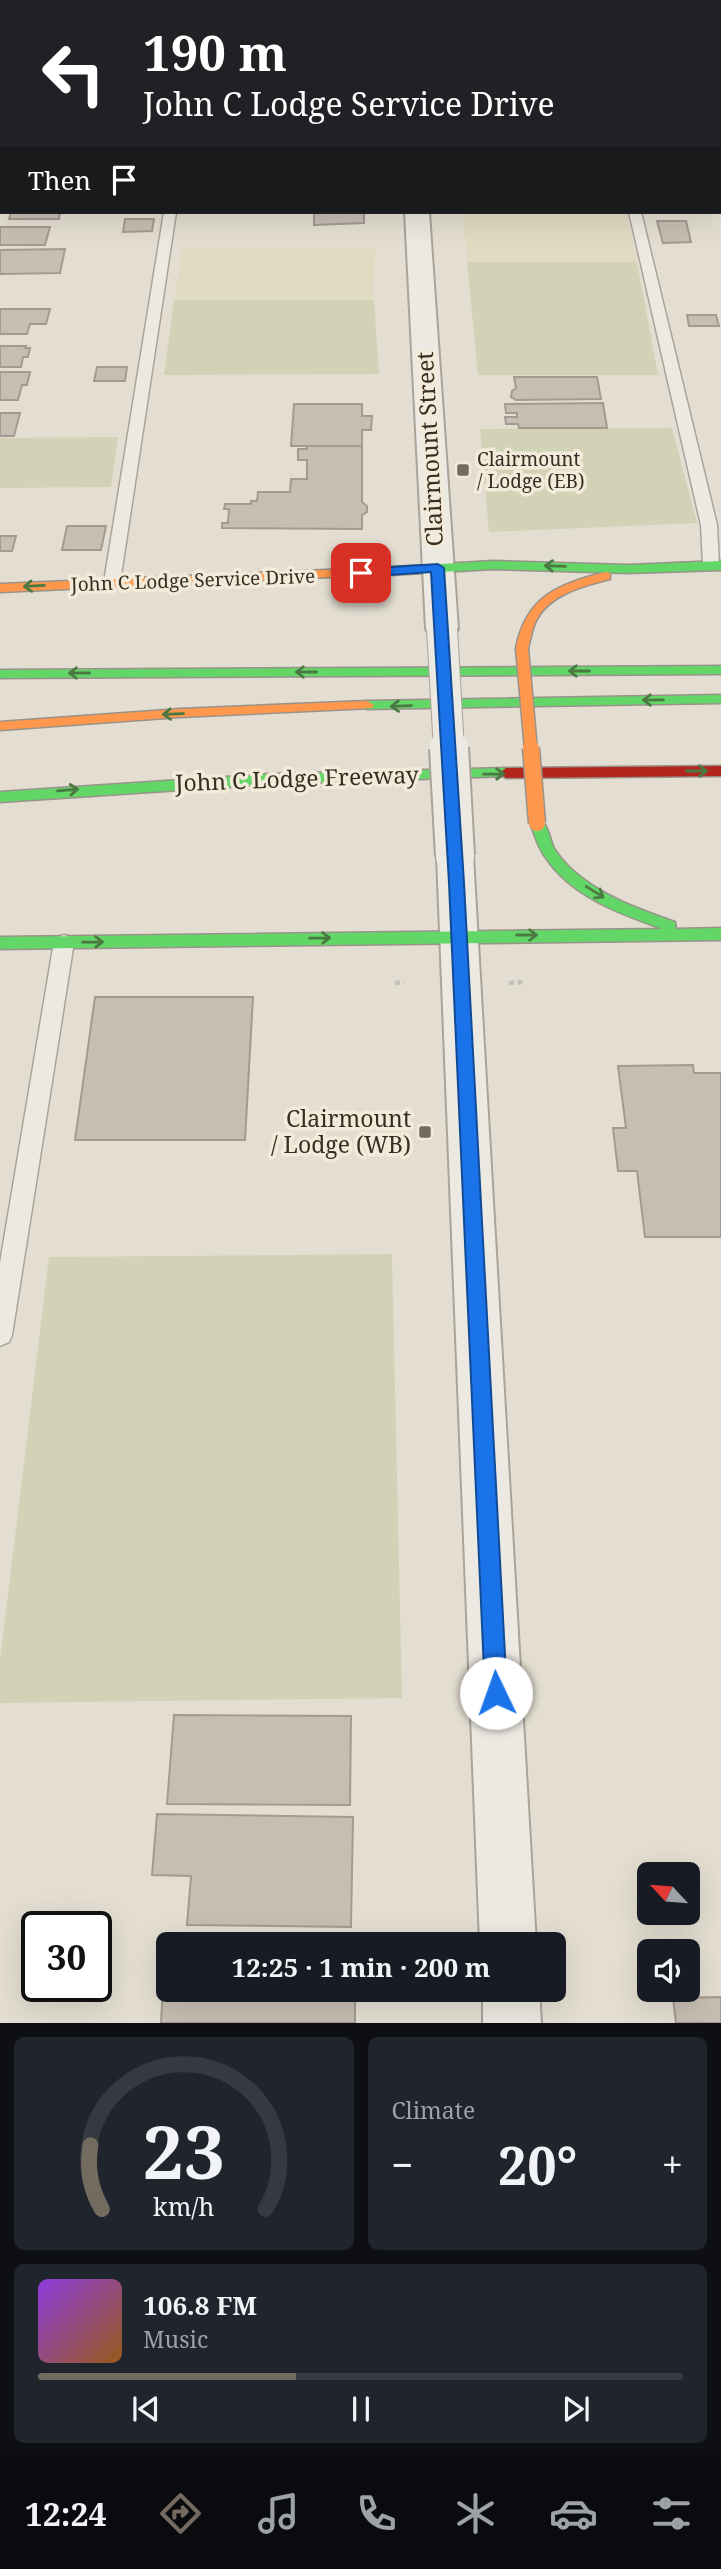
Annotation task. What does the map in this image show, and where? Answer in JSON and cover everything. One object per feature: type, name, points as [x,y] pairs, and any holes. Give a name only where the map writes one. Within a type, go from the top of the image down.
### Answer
[{"type":"main road","name":"John C Lodge Service Drive","points":[[0,588],[313,576],[493,565],[628,569],[718,565]]},
{"type":"main road","points":[[628,569],[564,590],[534,608],[522,630],[537,823],[552,858],[583,884],[630,913],[695,934]]},
{"type":"main road","points":[[0,674],[721,670]]},
{"type":"main road","points":[[0,726],[100,717],[212,712],[518,701],[721,699]]},
{"type":"main road","name":"John C Lodge Freeway","points":[[0,797],[78,789],[303,776],[721,771]]},
{"type":"main road","points":[[0,943],[459,935],[721,934]]},
{"type":"street","name":"Clairmount Street","points":[[417,214],[455,856],[508,1932]]},
{"type":"street","points":[[511,2002],[512,2023]]},
{"type":"lane","points":[[112,582],[170,214]]},
{"type":"lane","points":[[635,214],[718,565]]},
{"type":"lane","points":[[0,1335],[64,942]]},
{"type":"path","points":[[395,983],[404,982]]},
{"type":"path","points":[[509,983],[523,982]]},
{"type":"shaded area","points":[[627,214],[637,262],[467,262],[463,215]]},
{"type":"shaded area","points":[[182,247],[375,247],[374,300],[174,300]]},
{"type":"green space","points":[[467,262],[637,262],[658,375],[478,375]]},
{"type":"green space","points":[[174,300],[374,300],[379,374],[164,375]]},
{"type":"green space","points":[[672,428],[697,523],[489,532],[480,429]]},
{"type":"green space","points":[[118,437],[111,487],[0,488],[0,438]]},
{"type":"green space","points":[[392,1254],[402,1698],[0,1703],[0,1660],[49,1257]]},
{"type":"building","points":[[11,214],[60,214],[59,219],[9,219]]},
{"type":"building","points":[[314,214],[364,214],[364,223],[314,225]]},
{"type":"building","points":[[125,219],[154,219],[152,231],[123,232]]},
{"type":"building","points":[[657,221],[686,221],[691,242],[663,243]]},
{"type":"building","points":[[0,227],[50,227],[45,245],[0,245]]},
{"type":"building","points":[[65,249],[60,273],[0,274],[0,250]]},
{"type":"building","points":[[0,309],[50,309],[46,324],[30,324],[27,334],[0,334]]},
{"type":"building","points":[[687,315],[716,315],[719,326],[689,326]]},
{"type":"building","points":[[0,346],[26,346],[25,348],[30,348],[28,357],[23,357],[21,367],[0,367]]},
{"type":"building","points":[[97,367],[127,367],[125,381],[94,381]]},
{"type":"building","points":[[0,372],[30,372],[27,385],[22,385],[18,400],[0,400]]},
{"type":"building","points":[[514,377],[597,377],[601,399],[516,400],[511,397],[516,388]]},
{"type":"building","points":[[603,403],[607,428],[519,428],[518,424],[506,424],[505,417],[517,417],[517,413],[506,413],[505,404]]},
{"type":"building","points":[[294,404],[362,404],[362,416],[372,416],[371,430],[362,430],[362,446],[291,446]]},
{"type":"building","points":[[0,413],[20,413],[14,436],[0,436]]},
{"type":"building","points":[[307,446],[362,446],[362,502],[367,506],[367,512],[362,515],[362,529],[222,528],[222,523],[228,523],[229,509],[224,509],[225,504],[251,504],[251,501],[257,501],[258,492],[290,492],[291,479],[307,479],[307,460],[298,460],[298,449],[307,449]]},
{"type":"building","points":[[67,526],[106,526],[101,550],[62,550]]},
{"type":"building","points":[[0,536],[16,536],[12,551],[0,551]]},
{"type":"building","points":[[95,997],[253,997],[245,1140],[75,1140]]},
{"type":"building","points":[[693,1065],[694,1073],[721,1073],[721,1237],[645,1237],[637,1171],[618,1171],[613,1128],[626,1128],[618,1066]]},
{"type":"building","points":[[174,1715],[351,1716],[350,1805],[167,1804]]},
{"type":"building","points":[[157,1814],[353,1817],[351,1927],[187,1925],[191,1876],[152,1875]]},
{"type":"building","points":[[700,1997],[721,1997],[721,2023],[676,2023],[673,2002],[700,2002]]},
{"type":"building","points":[[162,2002],[355,2002],[355,2023],[161,2023]]},
{"type":"traffic: fast","points":[[373,572],[493,565],[628,569],[721,565]]},
{"type":"traffic: fast","points":[[711,565],[721,566]]},
{"type":"traffic: fast","points":[[0,674],[721,670]]},
{"type":"traffic: fast","points":[[367,705],[721,699]]},
{"type":"traffic: fast","points":[[0,797],[270,779],[506,773]]},
{"type":"traffic: fast","points":[[537,823],[550,854],[577,882],[622,908],[670,926]]},
{"type":"traffic: fast","points":[[0,943],[721,934]]},
{"type":"traffic: slow","points":[[0,588],[373,572]]},
{"type":"traffic: slow","points":[[522,648],[525,631],[539,606],[562,591],[606,576]]},
{"type":"traffic: slow","points":[[522,648],[537,823]]},
{"type":"traffic: slow","points":[[0,726],[180,713],[367,705]]},
{"type":"traffic: jam","points":[[506,773],[721,771]]},
{"type":"place","name":"Clairmount / Lodge (EB)","points":[[463,470]]},
{"type":"place","name":"Clairmount / Lodge (WB)","points":[[425,1132]]},
{"type":"route","points":[[361,573],[438,568],[496,1693]]}]
